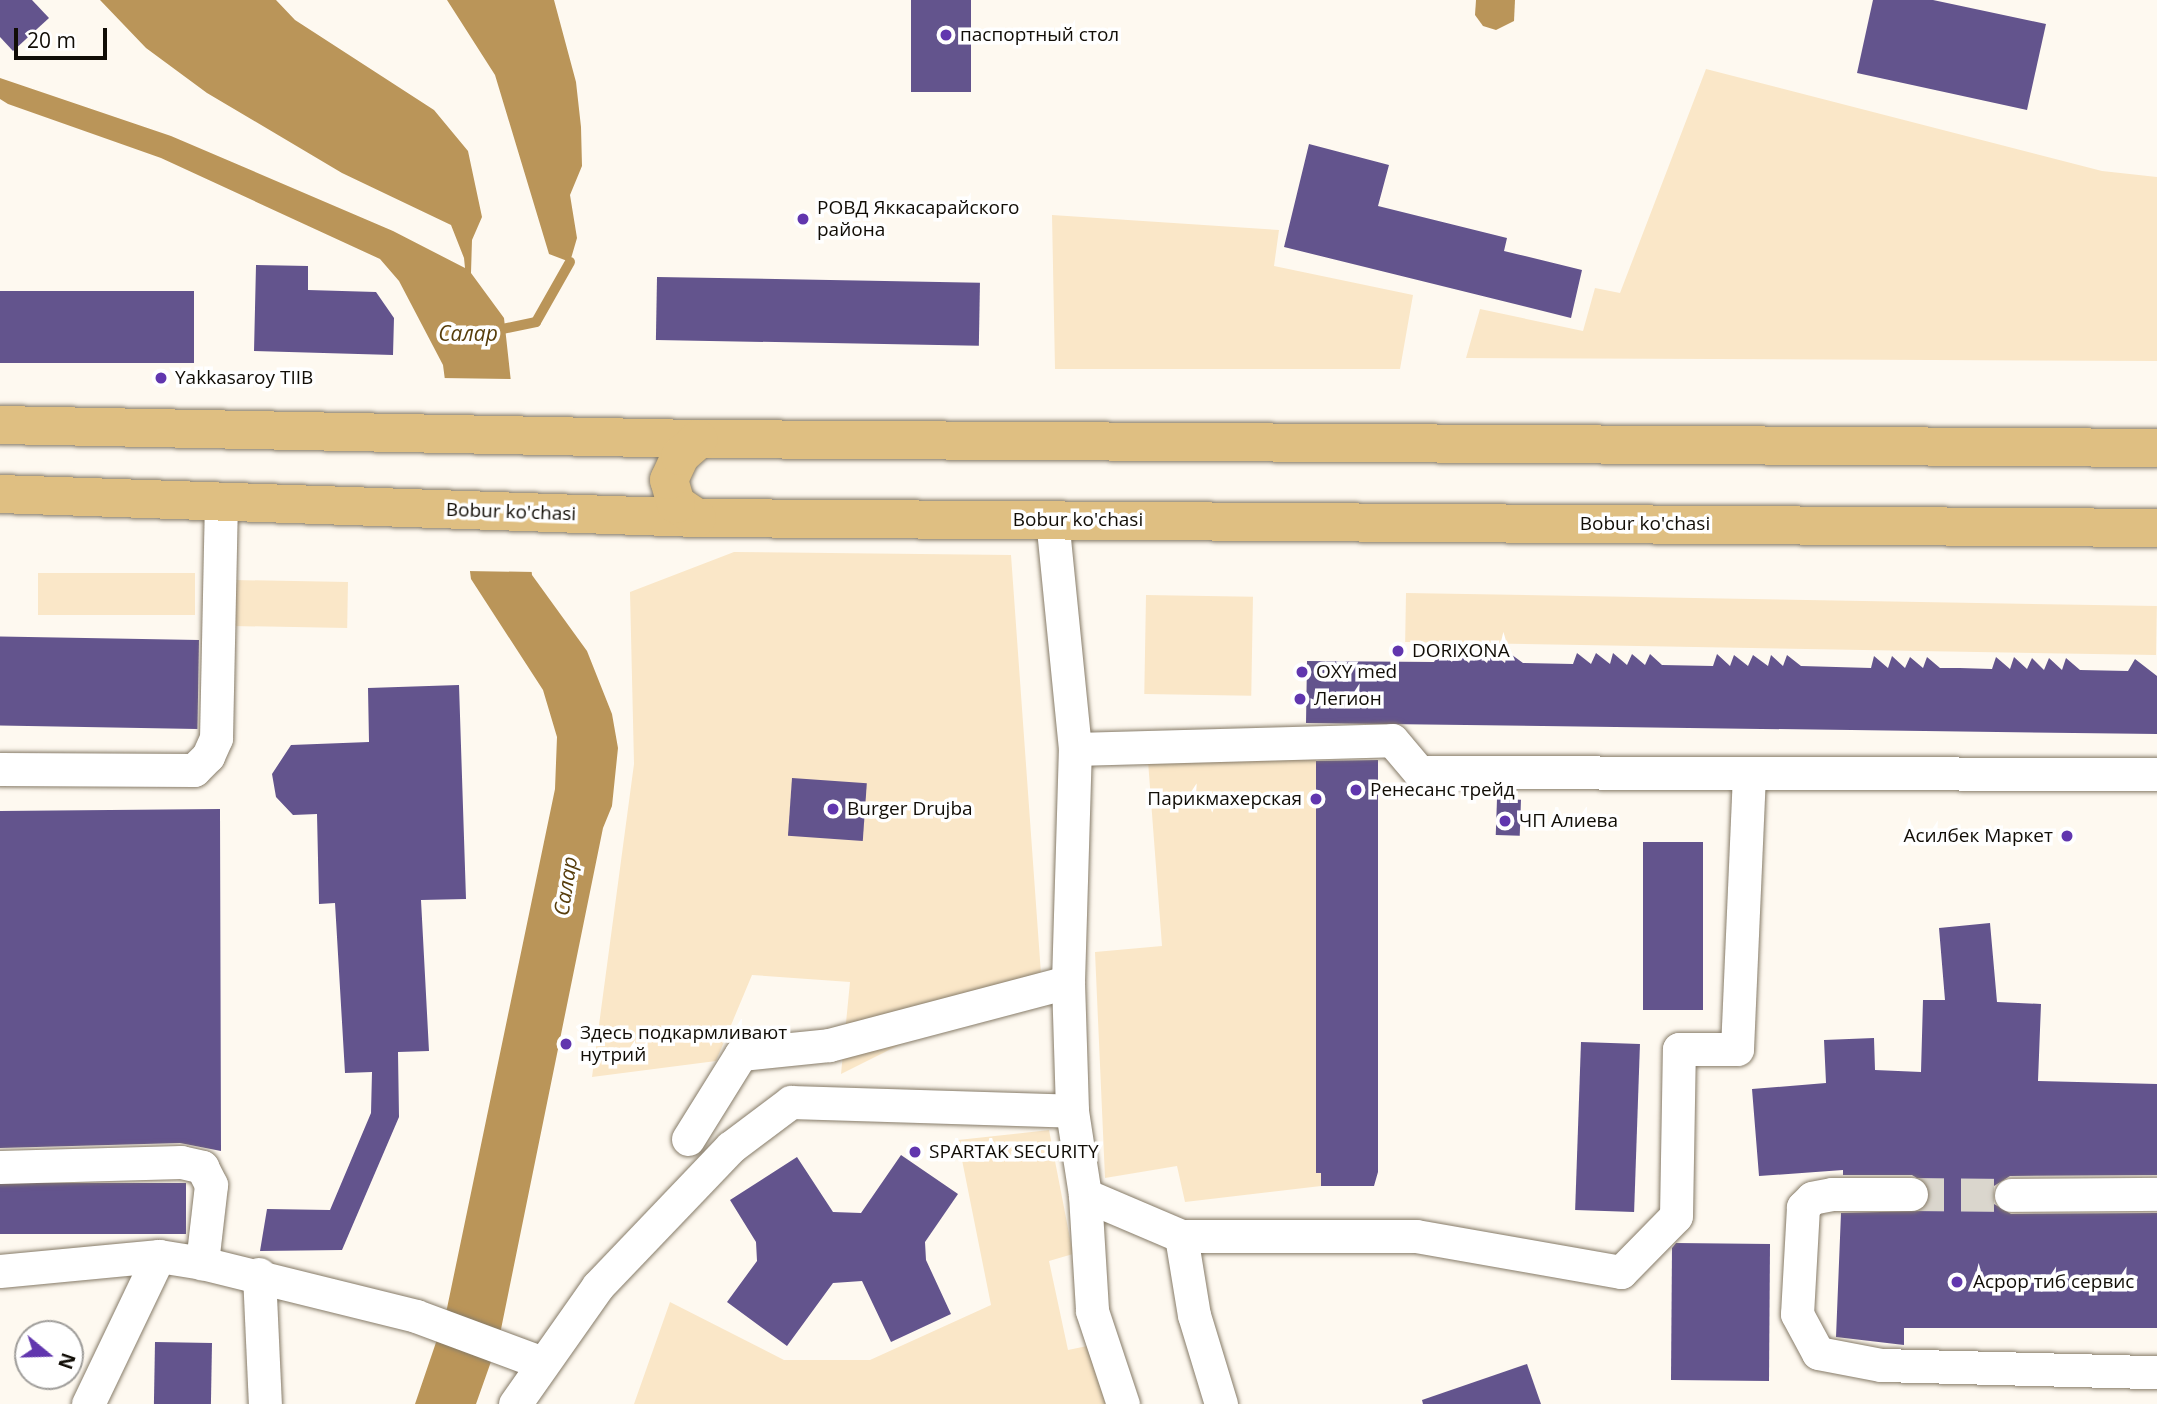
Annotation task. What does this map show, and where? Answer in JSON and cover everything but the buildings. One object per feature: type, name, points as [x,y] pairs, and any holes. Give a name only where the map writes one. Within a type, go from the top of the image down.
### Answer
[{"type":"main road","points":[[0,425],[699,439],[2157,449]]},
{"type":"main road","points":[[697,518],[676,503],[669,480],[680,456],[699,439]]},
{"type":"main road","name":"Bobur ko'chasi","points":[[0,494],[697,518],[2157,528]]},
{"type":"lane","points":[[0,769],[194,770],[208,756],[216,738],[221,501]]},
{"type":"lane","points":[[1052,520],[1075,749],[1068,982],[1072,1111],[1085,1195],[1092,1311],[1123,1404]]},
{"type":"lane","points":[[1075,749],[1392,740],[1419,772],[2157,774]]},
{"type":"lane","points":[[1085,1195],[1181,1236],[1416,1236],[1621,1272],[1676,1216],[1679,1049],[1737,1049],[1749,773]]},
{"type":"lane","points":[[688,1139],[741,1054],[829,1045],[1068,982]]},
{"type":"lane","points":[[515,1404],[530,1359],[731,1147],[791,1102],[1072,1111]]},
{"type":"lane","points":[[0,1167],[181,1162],[202,1167],[211,1185],[202,1263]]},
{"type":"lane","points":[[1911,1194],[1832,1194],[1812,1198],[1803,1207],[1797,1314],[1818,1353],[1881,1365],[2157,1372]]},
{"type":"lane","points":[[2011,1195],[2157,1194]]},
{"type":"lane","points":[[1181,1236],[1195,1315],[1221,1404]]},
{"type":"lane","points":[[0,1271],[159,1256],[202,1263],[259,1273],[416,1316],[530,1359]]},
{"type":"lane","points":[[88,1404],[159,1256]]},
{"type":"lane","points":[[259,1273],[265,1404]]},
{"type":"shaded area","points":[[1706,69],[2102,171],[2157,177],[2157,361],[1466,358],[1480,309],[1583,331],[1595,288],[1620,293]]},
{"type":"shaded area","points":[[1052,215],[1279,230],[1274,266],[1413,295],[1400,369],[1055,369]]},
{"type":"shaded area","points":[[734,552],[1011,555],[1041,974],[841,1074],[850,982],[752,975],[716,1061],[592,1077],[634,764],[630,592]]},
{"type":"shaded area","points":[[38,573],[195,573],[195,615],[38,615]]},
{"type":"shaded area","points":[[233,580],[348,582],[347,628],[232,626]]},
{"type":"shaded area","points":[[1406,593],[2157,606],[2156,655],[1405,642]]},
{"type":"shaded area","points":[[1146,595],[1253,597],[1251,696],[1144,694]]},
{"type":"shaded area","points":[[1316,754],[1316,1172],[1321,1173],[1321,1186],[1185,1202],[1177,1166],[1105,1178],[1095,952],[1162,946],[1148,761]]},
{"type":"shaded area","points":[[1049,1130],[1073,1254],[1049,1261],[1068,1350],[1092,1345],[1110,1404],[634,1404],[670,1302],[784,1360],[870,1360],[991,1305],[958,1140]]},
{"type":"water","name":"Салар","points":[[100,0],[276,0],[295,20],[434,110],[468,151],[482,217],[472,240],[471,273],[504,318],[532,575],[587,651],[612,714],[618,748],[612,806],[603,828],[499,1339],[476,1404],[415,1404],[446,1313],[555,789],[557,737],[543,690],[471,579],[443,365],[399,281],[380,259],[161,158],[8,104],[0,99],[0,78],[171,136],[393,231],[465,268],[464,258],[451,225],[342,173],[207,93],[146,48]]},
{"type":"water","points":[[447,0],[554,0],[576,82],[581,127],[582,166],[570,195],[577,238],[570,262],[549,254],[495,75]]},
{"type":"water","points":[[1476,0],[1515,0],[1514,21],[1496,30],[1483,26],[1475,15]]},
{"type":"pier","points":[[441,378],[517,379],[535,572],[466,571]]},
{"type":"waterway","points":[[493,331],[536,322],[570,262]]},
{"type":"tunnel","points":[[1911,1194],[2011,1195]]},
{"type":"place","name":"паспортный стол","points":[[946,35]]},
{"type":"place","name":"РОВД Яккасарайского района","points":[[803,219]]},
{"type":"place","name":"Yakkasaroy TIIB","points":[[161,378]]},
{"type":"place","name":"DORIXONA","points":[[1398,651]]},
{"type":"place","name":"OXY med","points":[[1302,672]]},
{"type":"place","name":"Легион","points":[[1300,699]]},
{"type":"place","name":"Ренесанс трейд","points":[[1356,790]]},
{"type":"place","name":"Парикмахерская","points":[[1316,799]]},
{"type":"place","name":"Burger Drujba","points":[[833,809]]},
{"type":"place","name":"ЧП Алиева","points":[[1505,821]]},
{"type":"place","name":"Асилбек Маркет","points":[[2067,836]]},
{"type":"place","name":"Здесь подкармливают нутрий","points":[[566,1044]]},
{"type":"place","name":"SPARTAK SECURITY","points":[[915,1152]]},
{"type":"place","name":"Асрор тиб сервис","points":[[1957,1282]]}]
